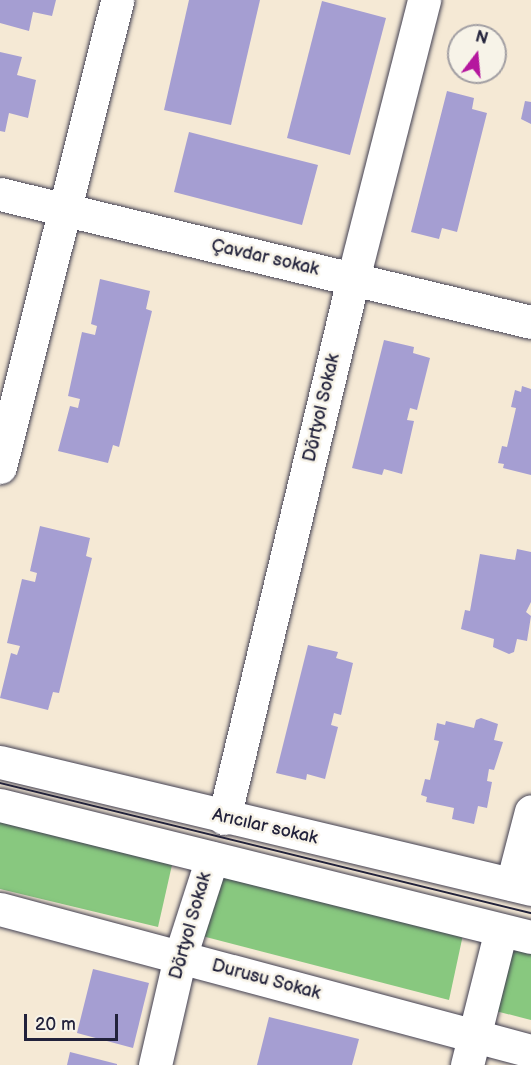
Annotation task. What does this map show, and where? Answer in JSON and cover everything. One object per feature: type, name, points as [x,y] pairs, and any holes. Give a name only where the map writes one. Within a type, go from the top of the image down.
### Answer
[{"type":"street","points":[[0,467],[67,211],[117,0]]},
{"type":"street","name":"Dörtyol Sokak","points":[[224,818],[353,279],[424,0]]},
{"type":"street","name":"Çavdar sokak","points":[[0,194],[531,322]]},
{"type":"street","name":"Arıcılar sokak","points":[[0,762],[224,818],[522,887]]},
{"type":"street","points":[[0,805],[516,933],[471,1050]]},
{"type":"street","points":[[522,887],[531,811]]},
{"type":"street","name":"Dörtyol Sokak","points":[[155,1065],[180,957],[212,858]]},
{"type":"street","name":"Durusu Sokak","points":[[0,909],[180,957],[471,1050],[531,1051]]},
{"type":"green space","points":[[0,811],[174,856],[158,927],[0,889]]},
{"type":"green space","points":[[219,871],[464,930],[449,1000],[202,936]]},
{"type":"green space","points":[[506,940],[531,946],[531,1020],[488,1009]]},
{"type":"building","points":[[0,0],[56,0],[52,16],[33,12],[29,31],[0,23]]},
{"type":"building","points":[[189,0],[260,0],[231,125],[164,110]]},
{"type":"building","points":[[322,1],[386,18],[350,155],[287,138]]},
{"type":"building","points":[[0,52],[22,57],[17,75],[36,80],[28,118],[9,113],[5,132],[0,131]]},
{"type":"building","points":[[447,91],[474,98],[472,109],[487,113],[457,232],[442,228],[439,239],[411,232]]},
{"type":"building","points":[[525,101],[531,102],[531,124],[521,119]]},
{"type":"building","points":[[189,132],[318,165],[302,225],[174,192]]},
{"type":"building","points":[[100,279],[150,291],[146,309],[152,311],[119,447],[113,445],[108,463],[58,451],[70,406],[78,408],[80,399],[68,396],[82,332],[95,335],[97,326],[91,324]]},
{"type":"building","points":[[384,340],[414,347],[413,353],[430,358],[417,410],[410,408],[407,420],[414,421],[402,474],[384,469],[382,475],[352,468]]},
{"type":"building","points":[[522,386],[531,389],[531,475],[503,468],[504,464],[498,463],[502,446],[507,447],[516,408],[511,407],[515,390],[521,392]]},
{"type":"building","points":[[40,526],[90,538],[86,556],[92,558],[59,693],[53,692],[48,710],[0,698],[11,653],[17,655],[20,646],[7,643],[22,579],[35,582],[37,573],[30,571]]},
{"type":"building","points":[[517,549],[531,552],[531,602],[526,612],[531,616],[527,641],[517,639],[514,652],[509,654],[493,647],[494,639],[461,629],[465,610],[470,611],[480,554],[515,560]]},
{"type":"building","points":[[308,645],[338,652],[336,658],[353,663],[341,715],[334,713],[331,725],[338,727],[325,779],[307,774],[306,780],[276,773]]},
{"type":"building","points":[[481,718],[498,724],[494,740],[503,742],[494,770],[489,769],[487,781],[492,782],[487,808],[478,806],[474,824],[452,819],[454,808],[426,802],[427,797],[421,795],[425,779],[430,780],[439,741],[434,740],[437,723],[445,725],[446,721],[474,728],[476,720]]},
{"type":"building","points":[[93,969],[149,983],[133,1048],[77,1033]]},
{"type":"building","points":[[269,1017],[359,1039],[352,1065],[257,1065]]},
{"type":"building","points":[[70,1052],[117,1064],[117,1065],[67,1065]]},
{"type":"tram line","points":[[0,783],[531,913]]}]
